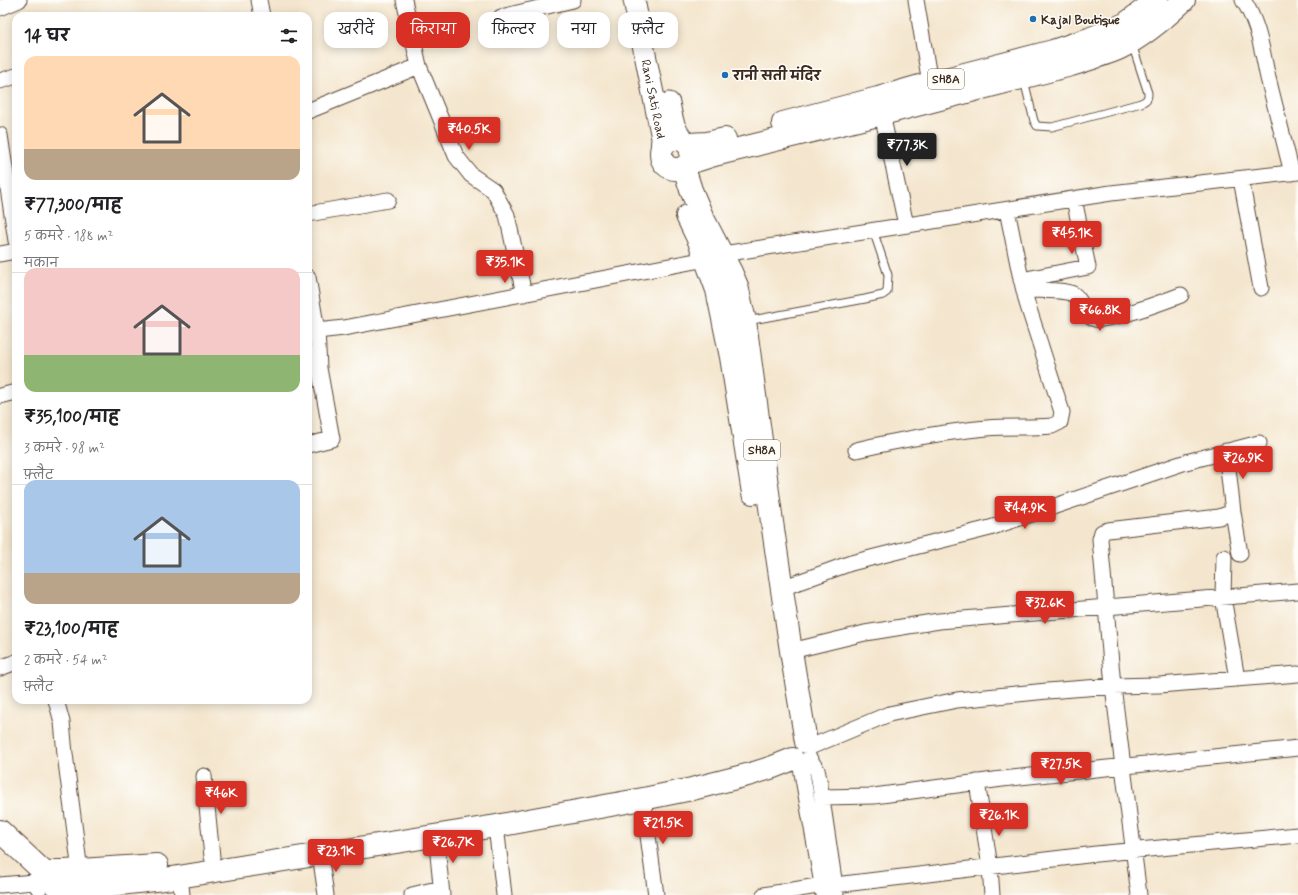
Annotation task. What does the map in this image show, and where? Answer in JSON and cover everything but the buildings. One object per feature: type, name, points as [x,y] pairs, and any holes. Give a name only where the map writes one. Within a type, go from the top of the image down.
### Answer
[{"type":"main road","name":"SH8A","points":[[1128,33],[1157,0]]},
{"type":"main road","name":"SH8A","points":[[679,156],[714,155],[882,114],[1021,69],[1053,52],[1089,39],[1150,30],[1184,0]]},
{"type":"main road","name":"SH8A","points":[[679,156],[707,143],[930,83],[1021,69]]},
{"type":"main road","name":"SH8A","points":[[679,156],[681,203],[699,241],[731,272],[737,286],[745,321],[765,476],[782,588],[801,751]]},
{"type":"main road","name":"SH8A","points":[[714,256],[717,290],[731,356],[780,670],[801,751]]},
{"type":"main road","points":[[81,879],[181,886],[320,854],[496,826],[692,789],[773,767],[801,751]]},
{"type":"main road","points":[[1,833],[53,883],[345,836],[689,777],[741,766],[764,758],[801,751]]},
{"type":"street","points":[[0,8],[20,0]]},
{"type":"street","points":[[259,0],[261,12]]},
{"type":"street","points":[[404,0],[420,66],[456,156],[471,175],[493,190],[507,215],[524,294]]},
{"type":"street","points":[[519,12],[573,0]]},
{"type":"street","name":"Rani Sati Road","points":[[634,0],[662,138],[679,156]]},
{"type":"street","points":[[648,0],[673,125],[677,133],[679,156]]},
{"type":"street","points":[[916,0],[930,83]]},
{"type":"street","points":[[313,332],[344,328],[524,294],[714,256],[873,230],[1111,193],[1295,172],[1268,77],[1260,37],[1254,20],[1243,0]]},
{"type":"street","points":[[312,109],[420,66]]},
{"type":"street","points":[[0,81],[12,77]]},
{"type":"street","points":[[882,114],[906,225]]},
{"type":"street","points":[[0,135],[12,214]]},
{"type":"street","points":[[1241,179],[1261,288]]},
{"type":"street","points":[[1022,285],[1088,267],[1074,199]]},
{"type":"street","points":[[312,213],[388,200]]},
{"type":"street","points":[[856,450],[890,442],[956,431],[989,428],[1052,426],[1060,422],[1062,412],[1022,285],[1007,210]]},
{"type":"street","points":[[0,254],[12,251]]},
{"type":"street","points":[[1022,285],[1072,294],[1077,297],[1086,313],[1096,319],[1103,319],[1140,311],[1181,296]]},
{"type":"street","points":[[312,321],[332,439],[312,444]]},
{"type":"street","points":[[0,396],[12,393]]},
{"type":"street","points":[[782,588],[851,563],[990,528],[1186,462],[1259,443]]},
{"type":"street","points":[[1226,451],[1233,512],[1240,554]]},
{"type":"street","points":[[1139,895],[1132,850],[1113,686],[1100,539],[1102,532],[1108,530],[1219,517],[1233,512]]},
{"type":"street","points":[[1224,557],[1223,597],[1238,679]]},
{"type":"street","points":[[790,651],[865,633],[939,621],[1298,591]]},
{"type":"street","points":[[0,668],[12,664]]},
{"type":"street","points":[[801,751],[888,714],[950,701],[1047,691],[1113,686],[1159,685],[1298,674]]},
{"type":"street","points":[[57,704],[62,722],[81,879]]},
{"type":"street","points":[[822,798],[874,796],[977,782],[1298,748]]},
{"type":"street","points":[[801,751],[817,770],[822,798],[829,890]]},
{"type":"street","points":[[801,751],[829,890]]},
{"type":"street","points":[[204,776],[212,857]]},
{"type":"street","points":[[977,782],[990,867],[992,895]]},
{"type":"street","points":[[643,799],[656,895]]},
{"type":"street","points":[[496,826],[504,895]]},
{"type":"street","points":[[412,895],[442,892],[436,835]]},
{"type":"street","points":[[764,895],[829,890],[990,867],[1132,850],[1298,835]]},
{"type":"street","points":[[320,854],[326,895]]},
{"type":"street","points":[[0,885],[34,882],[53,883]]},
{"type":"lane","points":[[1021,69],[1034,121],[1037,126],[1042,128],[1052,127],[1141,103],[1146,101],[1148,92],[1128,33]]},
{"type":"lane","points":[[745,321],[865,300],[883,295],[887,292],[888,275],[873,230]]},
{"type":"place","name":"Kajal Boutique","points":[[1033,19]]},
{"type":"place","name":"रानी सती मंदिर","points":[[725,75]]}]
